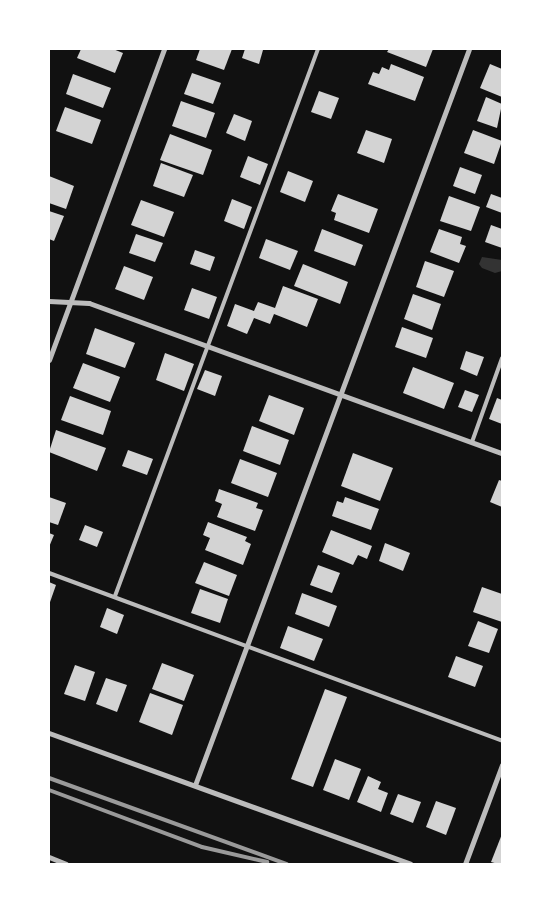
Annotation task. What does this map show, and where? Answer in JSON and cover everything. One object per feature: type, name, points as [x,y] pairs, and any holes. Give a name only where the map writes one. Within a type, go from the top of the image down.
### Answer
[{"type":"street","points":[[49,360],[164,49]]},
{"type":"street","points":[[195,785],[245,646],[469,49]]},
{"type":"street","points":[[49,301],[89,303],[340,392],[502,453]]},
{"type":"street","points":[[49,733],[410,864]]},
{"type":"street","points":[[465,864],[502,765]]},
{"type":"street","points":[[49,857],[66,864]]},
{"type":"lane","points":[[114,596],[318,49]]},
{"type":"lane","points":[[472,442],[502,358]]},
{"type":"lane","points":[[49,574],[114,596],[502,741]]},
{"type":"shaded area","points":[[482,257],[502,260],[502,271],[495,273],[482,268],[479,264]]},
{"type":"building","points":[[81,49],[113,49],[123,53],[115,73],[77,58]]},
{"type":"building","points":[[200,49],[232,49],[224,70],[196,60]]},
{"type":"building","points":[[245,49],[263,50],[259,64],[242,58]]},
{"type":"building","points":[[389,49],[433,49],[426,67],[387,52]]},
{"type":"building","points":[[391,64],[424,77],[415,101],[368,84],[373,72],[379,74],[382,67],[389,70]]},
{"type":"building","points":[[490,64],[502,69],[502,97],[480,88]]},
{"type":"building","points":[[192,73],[221,83],[213,104],[184,94]]},
{"type":"building","points":[[73,74],[111,88],[103,108],[66,94]]},
{"type":"building","points":[[319,91],[339,98],[331,119],[311,112]]},
{"type":"building","points":[[486,97],[502,104],[497,128],[477,121]]},
{"type":"building","points":[[181,101],[215,113],[206,138],[172,126]]},
{"type":"building","points":[[65,107],[101,120],[92,144],[56,131]]},
{"type":"building","points":[[234,114],[252,121],[245,141],[226,133]]},
{"type":"building","points":[[366,130],[392,139],[384,163],[357,153]]},
{"type":"building","points":[[473,130],[502,141],[494,164],[464,153]]},
{"type":"building","points":[[170,134],[212,150],[203,175],[160,160]]},
{"type":"building","points":[[248,156],[268,164],[260,185],[240,177]]},
{"type":"building","points":[[161,163],[193,175],[184,197],[153,186]]},
{"type":"building","points":[[460,167],[482,175],[475,194],[453,186]]},
{"type":"building","points":[[288,171],[313,181],[305,202],[280,192]]},
{"type":"building","points":[[49,176],[74,186],[66,209],[49,203]]},
{"type":"building","points":[[338,194],[378,209],[369,233],[334,220],[336,213],[331,211]]},
{"type":"building","points":[[491,194],[502,198],[502,213],[486,207]]},
{"type":"building","points":[[449,196],[480,207],[471,231],[440,221]]},
{"type":"building","points":[[232,199],[252,207],[244,229],[224,221]]},
{"type":"building","points":[[141,200],[174,212],[164,237],[131,225]]},
{"type":"building","points":[[49,211],[64,216],[54,241],[49,239]]},
{"type":"building","points":[[491,225],[502,229],[502,248],[485,242]]},
{"type":"building","points":[[322,229],[363,245],[355,266],[314,251]]},
{"type":"building","points":[[439,229],[462,237],[460,244],[466,246],[459,263],[430,252]]},
{"type":"building","points":[[136,234],[163,243],[155,262],[129,253]]},
{"type":"building","points":[[266,239],[298,251],[290,270],[259,258]]},
{"type":"building","points":[[195,250],[215,257],[210,271],[190,264]]},
{"type":"building","points":[[425,261],[454,271],[444,297],[416,287]]},
{"type":"building","points":[[303,264],[348,282],[340,304],[294,286]]},
{"type":"building","points":[[124,266],[153,277],[144,300],[115,289]]},
{"type":"building","points":[[283,286],[318,299],[307,327],[274,314],[270,324],[254,318],[247,334],[227,326],[235,304],[254,311],[258,302],[275,308]]},
{"type":"building","points":[[192,288],[217,297],[209,319],[184,310]]},
{"type":"building","points":[[413,294],[441,304],[432,330],[404,319]]},
{"type":"building","points":[[402,327],[433,338],[426,358],[395,347]]},
{"type":"building","points":[[95,328],[135,343],[125,368],[86,354]]},
{"type":"building","points":[[466,351],[484,357],[477,376],[460,369]]},
{"type":"building","points":[[165,353],[194,364],[184,391],[156,380]]},
{"type":"building","points":[[83,363],[120,377],[110,402],[73,388]]},
{"type":"building","points":[[413,367],[454,383],[444,409],[403,393]]},
{"type":"building","points":[[205,370],[222,376],[215,396],[197,389]]},
{"type":"building","points":[[465,390],[479,395],[472,412],[458,407]]},
{"type":"building","points":[[269,395],[304,408],[294,435],[259,421]]},
{"type":"building","points":[[70,396],[111,411],[103,435],[61,420]]},
{"type":"building","points":[[497,398],[502,400],[502,424],[489,419]]},
{"type":"building","points":[[252,426],[289,440],[280,465],[243,451]]},
{"type":"building","points":[[56,430],[106,448],[97,471],[49,452]]},
{"type":"building","points":[[128,450],[153,459],[147,475],[122,466]]},
{"type":"building","points":[[353,453],[393,468],[380,501],[341,486]]},
{"type":"building","points":[[240,459],[277,473],[268,497],[231,483]]},
{"type":"building","points":[[499,480],[502,481],[502,507],[490,502]]},
{"type":"building","points":[[219,489],[258,503],[256,508],[263,510],[255,531],[217,517],[222,504],[215,501]]},
{"type":"building","points":[[49,497],[66,503],[58,525],[49,522]]},
{"type":"building","points":[[345,497],[379,509],[371,530],[332,516],[337,501],[343,503]]},
{"type":"building","points":[[208,522],[247,537],[245,541],[251,544],[243,565],[205,550],[210,538],[203,535]]},
{"type":"building","points":[[85,525],[103,532],[97,547],[79,540]]},
{"type":"building","points":[[331,530],[372,546],[367,559],[358,555],[353,565],[322,552]]},
{"type":"building","points":[[49,533],[54,535],[49,547]]},
{"type":"building","points":[[385,543],[410,553],[403,571],[379,561]]},
{"type":"building","points":[[204,562],[237,575],[229,596],[195,583]]},
{"type":"building","points":[[318,565],[340,573],[332,593],[310,585]]},
{"type":"building","points":[[49,582],[56,585],[49,605]]},
{"type":"building","points":[[482,587],[502,594],[502,622],[473,612]]},
{"type":"building","points":[[200,589],[228,599],[220,623],[191,613]]},
{"type":"building","points":[[302,593],[337,606],[329,627],[295,614]]},
{"type":"building","points":[[107,608],[124,615],[117,634],[100,627]]},
{"type":"building","points":[[478,621],[498,629],[489,653],[468,646]]},
{"type":"building","points":[[288,626],[323,639],[314,661],[280,648]]},
{"type":"building","points":[[456,656],[483,666],[475,687],[448,677]]},
{"type":"building","points":[[162,663],[194,675],[184,701],[152,689]]},
{"type":"building","points":[[75,665],[95,672],[85,701],[64,694]]},
{"type":"building","points":[[106,678],[127,685],[117,712],[96,704]]},
{"type":"building","points":[[325,689],[347,697],[313,787],[291,779]]},
{"type":"building","points":[[150,693],[183,705],[172,735],[139,722]]},
{"type":"building","points":[[335,759],[361,769],[349,800],[323,790]]},
{"type":"building","points":[[368,776],[381,782],[378,789],[388,793],[381,812],[357,802]]},
{"type":"building","points":[[398,794],[421,802],[413,823],[390,814]]},
{"type":"building","points":[[436,801],[456,808],[446,835],[426,827]]},
{"type":"building","points":[[502,834],[502,864],[498,864],[491,862]]},
{"type":"railway","points":[[49,778],[287,864]]},
{"type":"railway","points":[[49,790],[202,847],[267,862]]}]
